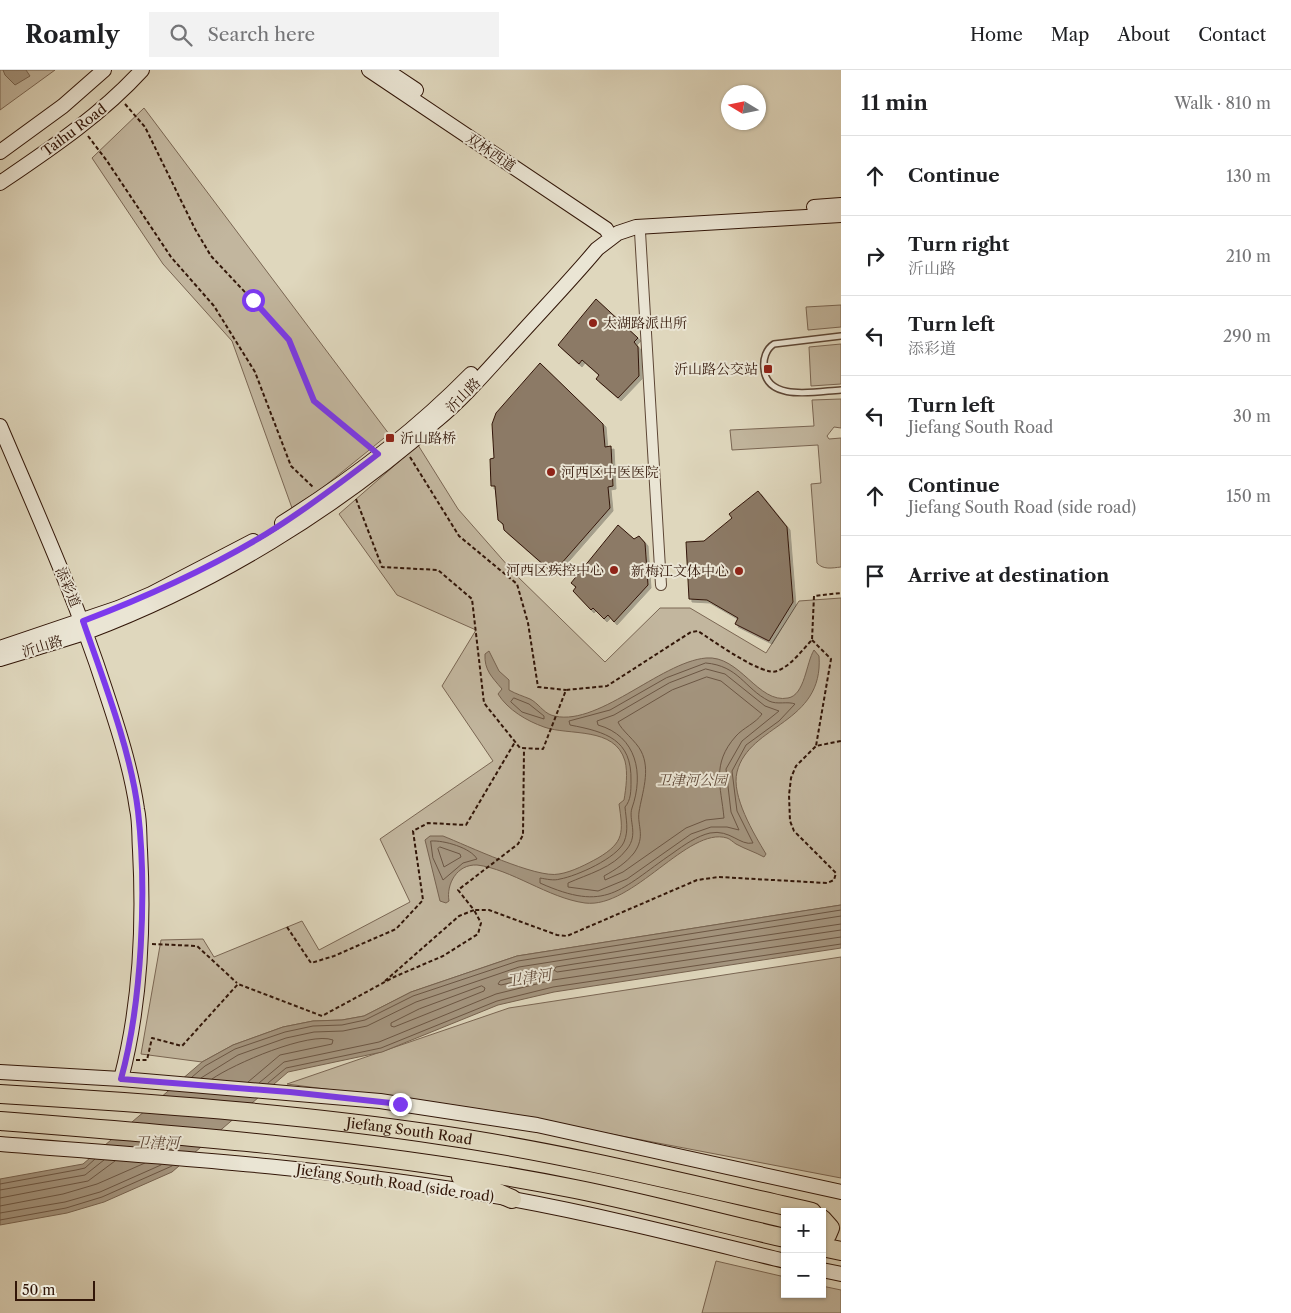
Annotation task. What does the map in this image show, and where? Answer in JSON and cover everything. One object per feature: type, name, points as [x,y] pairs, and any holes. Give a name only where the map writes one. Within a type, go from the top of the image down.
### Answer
[{"type":"highway","name":"Jiefang South Road","points":[[0,1094],[319,1119],[441,1135],[570,1158],[794,1208]]},
{"type":"highway","points":[[0,1121],[314,1148],[438,1166],[574,1189],[781,1237]]},
{"type":"highway","points":[[438,1166],[512,1199]]},
{"type":"highway","points":[[826,1215],[841,1219]]},
{"type":"highway","points":[[826,1224],[830,1228],[826,1236]]},
{"type":"highway","points":[[826,1248],[841,1251]]},
{"type":"street","name":"Taihu Road","points":[[0,152],[63,106],[104,70]]},
{"type":"street","name":"Taihu Road","points":[[0,183],[80,127],[117,96],[142,70]]},
{"type":"street","name":"双林西道","points":[[369,70],[612,231]]},
{"type":"street","name":"双林西道","points":[[386,70],[612,231]]},
{"type":"street","points":[[612,231],[816,212],[841,206]]},
{"type":"street","points":[[816,212],[841,214]]},
{"type":"street","points":[[816,212],[841,227]]},
{"type":"street","name":"沂山路","points":[[0,648],[134,613],[206,578],[305,520],[352,488],[404,448],[461,398],[612,231]]},
{"type":"street","name":"沂山路","points":[[0,659],[85,627],[185,577],[264,535],[323,496],[446,398],[479,367],[596,237],[612,231]]},
{"type":"street","points":[[640,232],[661,585]]},
{"type":"street","name":"添彩道","points":[[0,426],[85,627],[122,739],[138,810],[142,884],[140,944],[126,1061],[121,1079]]},
{"type":"street","points":[[0,1072],[290,1092],[380,1102],[538,1125],[841,1192]]},
{"type":"street","name":"Jiefang South Road (side road)","points":[[0,1144],[83,1150],[393,1181],[512,1199],[640,1226],[781,1260]]},
{"type":"street","points":[[826,1271],[841,1274]]},
{"type":"lane","points":[[841,336],[774,344],[767,351],[764,368],[770,384],[780,390],[794,392],[841,390]]},
{"type":"path","points":[[117,96],[144,127],[195,229],[212,256],[289,340],[314,401],[378,454]]},
{"type":"path","points":[[80,127],[107,161],[171,257],[214,306],[255,372],[290,466],[323,496]]},
{"type":"path","points":[[404,448],[459,536],[517,584],[528,623],[538,687],[566,690],[607,686],[691,632],[698,631],[744,659],[772,673],[784,668],[812,640],[814,596],[841,593]]},
{"type":"path","points":[[352,488],[382,567],[438,570],[472,599],[484,703],[520,748],[543,749],[566,690]]},
{"type":"path","points":[[382,984],[459,916],[474,910],[489,910],[558,935],[567,936],[696,880],[719,877],[827,883],[834,880],[836,873],[794,831],[790,821],[791,778],[796,766],[816,746],[831,659],[812,640]]},
{"type":"path","points":[[287,927],[311,963],[334,956],[396,929],[423,900],[412,831],[428,824],[466,825],[514,742]]},
{"type":"path","points":[[816,746],[841,742]]},
{"type":"path","points":[[140,944],[197,946],[238,984],[322,1016],[382,984],[443,956],[478,934],[481,923],[474,910],[458,890],[518,844],[523,835],[524,748]]},
{"type":"path","points":[[126,1061],[147,1060],[152,1038],[182,1046],[238,984]]},
{"type":"green space","points":[[0,70],[55,70],[0,110]]},
{"type":"green space","points":[[144,108],[389,434],[321,489],[292,508],[232,341],[163,264],[92,158]]},
{"type":"green space","points":[[841,305],[841,327],[808,330],[806,307]]},
{"type":"green space","points":[[841,344],[841,384],[811,386],[809,347]]},
{"type":"green space","points":[[841,399],[841,428],[834,427],[827,436],[829,439],[841,438],[841,567],[828,568],[822,567],[817,563],[811,484],[821,483],[818,445],[732,450],[730,430],[814,426],[812,400]]},
{"type":"green space","name":"卫津河公园","points":[[418,445],[458,509],[516,575],[605,662],[660,608],[690,608],[766,653],[799,601],[841,598],[841,905],[517,956],[411,992],[364,1016],[342,1020],[313,1021],[283,1027],[233,1045],[202,1062],[141,1054],[161,940],[203,939],[214,957],[302,921],[319,950],[410,902],[380,839],[493,761],[442,686],[476,630],[397,595],[339,514]]},
{"type":"green space","points":[[841,957],[841,1178],[485,1110],[287,1084],[509,1008]]},
{"type":"green space","points":[[716,1261],[781,1276],[781,1298],[826,1298],[826,1287],[841,1290],[841,1313],[702,1313]]},
{"type":"water","points":[[3,70],[26,70],[30,76],[15,85],[5,75]]},
{"type":"water","points":[[814,650],[819,656],[817,679],[810,696],[798,710],[756,743],[744,756],[737,772],[736,782],[740,803],[750,826],[766,854],[764,857],[739,846],[727,838],[712,838],[695,844],[622,894],[603,901],[585,903],[557,896],[503,872],[477,865],[459,871],[454,876],[449,888],[449,901],[446,903],[440,901],[425,840],[430,836],[443,836],[519,867],[549,874],[559,874],[579,868],[607,852],[618,841],[620,836],[619,804],[624,800],[627,775],[625,761],[620,750],[612,742],[602,737],[544,727],[531,722],[512,710],[498,694],[502,689],[487,669],[485,654],[489,651],[499,671],[509,680],[509,690],[530,699],[551,715],[568,717],[587,713],[607,705],[669,671],[688,662],[706,658],[718,659],[729,664],[767,694],[777,698],[788,698],[794,696],[802,685]]},
{"type":"water","name":"卫津河","points":[[841,905],[841,948],[554,992],[498,1005],[382,1052],[288,1072],[172,1172],[104,1202],[67,1213],[0,1225],[0,1179],[83,1164],[202,1062],[233,1045],[283,1027],[313,1021],[342,1020],[364,1016],[411,992],[517,956]]},
{"type":"building","name":"太湖路派出所","points":[[596,299],[638,338],[634,342],[638,347],[639,376],[618,398],[596,379],[599,375],[582,360],[579,364],[558,345]]},
{"type":"building","name":"河西区中医医院","points":[[540,363],[603,424],[605,447],[611,446],[613,486],[608,487],[610,508],[553,573],[504,530],[503,524],[498,520],[495,486],[491,486],[490,459],[494,458],[492,424],[496,413]]},
{"type":"building","name":"新梅江文体中心","points":[[758,491],[787,527],[793,602],[769,641],[735,624],[738,618],[707,600],[689,599],[686,542],[704,541],[732,518],[729,514]]},
{"type":"building","name":"河西区疾控中心","points":[[618,525],[634,539],[639,536],[645,543],[648,585],[614,622],[608,615],[604,619],[593,608],[591,610],[573,591],[576,587],[571,583]]},
{"type":"place","name":"太湖路派出所","points":[[593,323]]},
{"type":"place","name":"沂山路公交站","points":[[768,369]]},
{"type":"place","name":"沂山路桥","points":[[390,438]]},
{"type":"place","name":"河西区中医医院","points":[[551,472]]},
{"type":"place","name":"河西区疾控中心","points":[[614,570]]},
{"type":"place","name":"新梅江文体中心","points":[[739,571]]},
{"type":"route","points":[[253,300],[289,340],[314,401],[378,454],[323,496],[264,535],[151,594],[83,621],[122,739],[138,810],[142,884],[140,944],[134,1008],[126,1061],[121,1079],[290,1092],[400,1104]]}]
